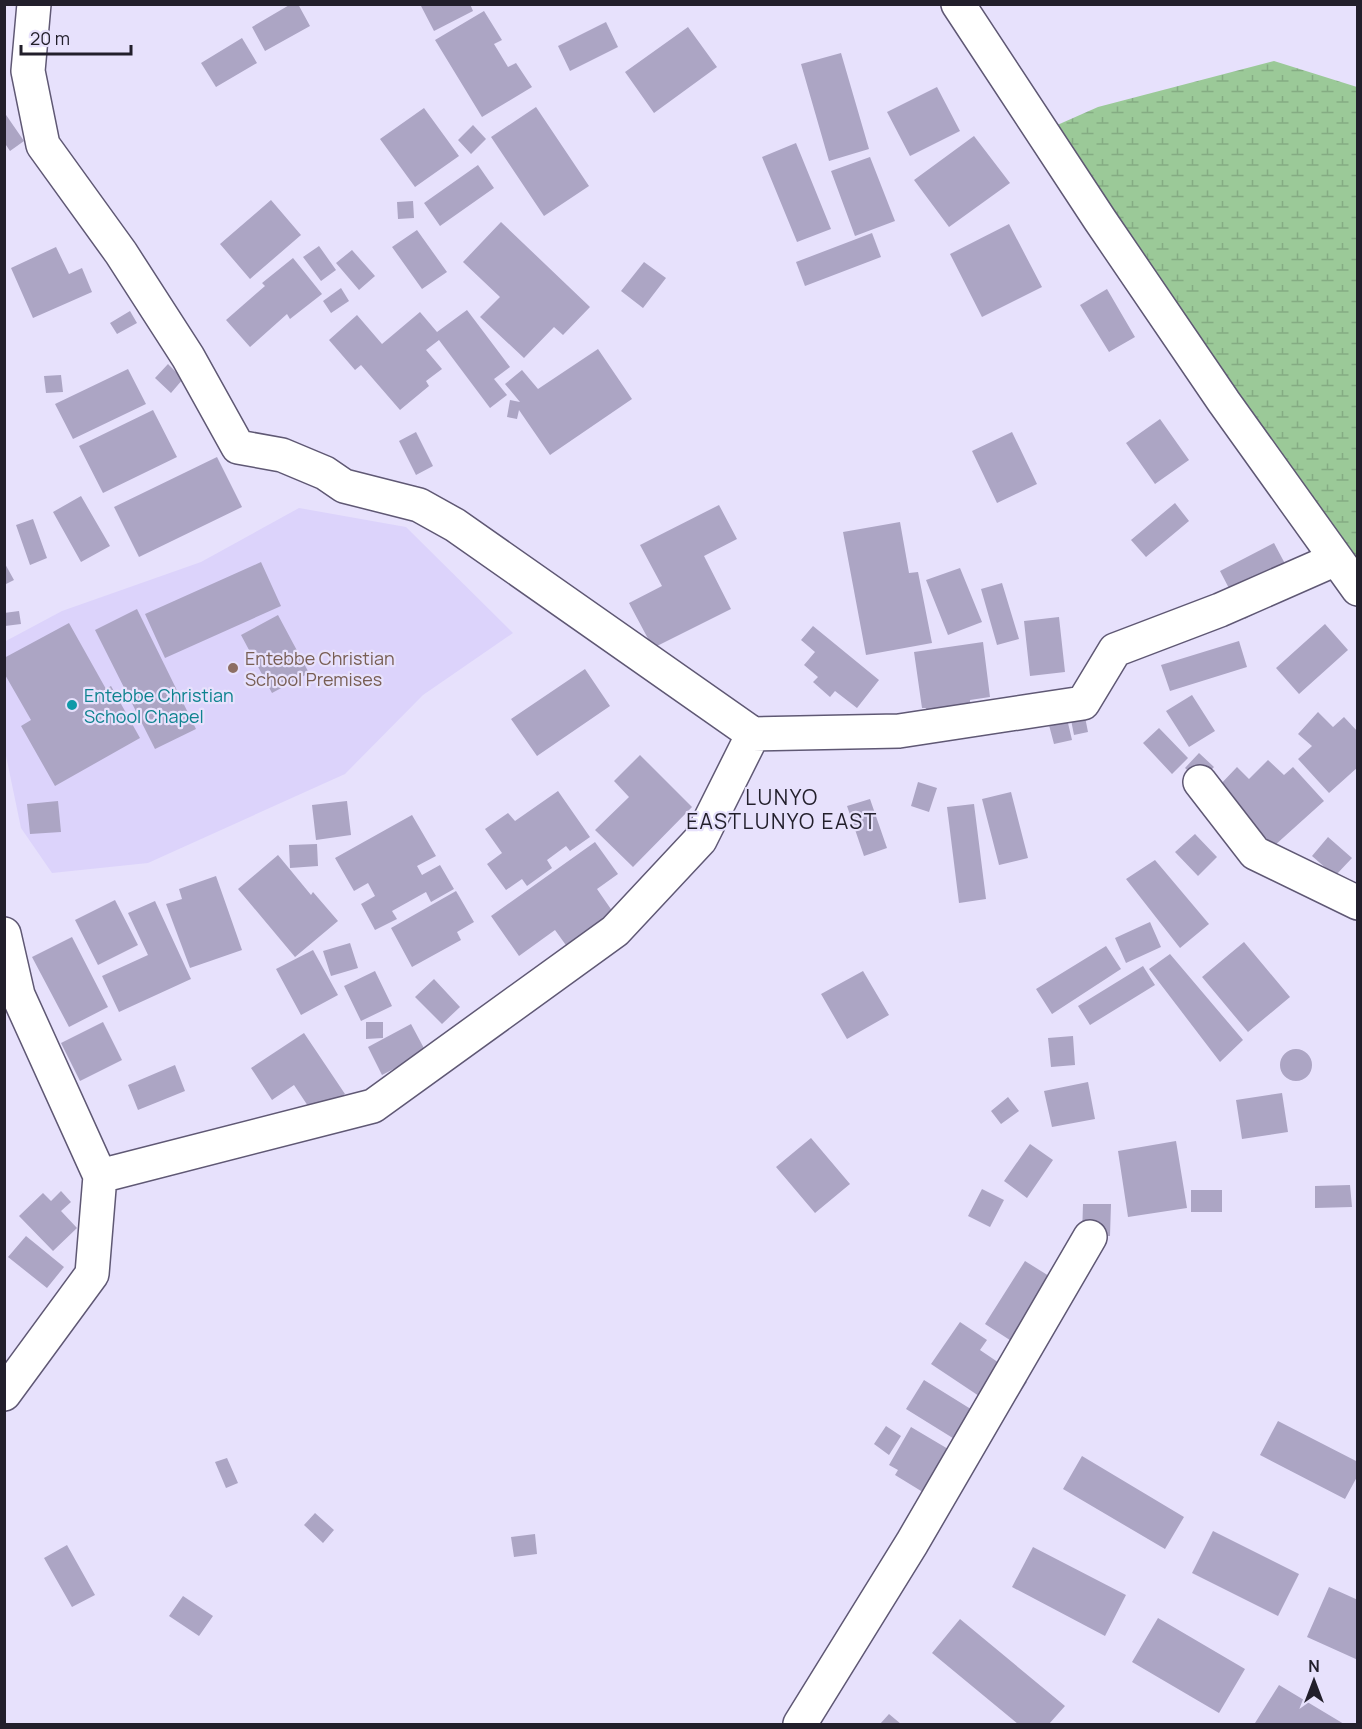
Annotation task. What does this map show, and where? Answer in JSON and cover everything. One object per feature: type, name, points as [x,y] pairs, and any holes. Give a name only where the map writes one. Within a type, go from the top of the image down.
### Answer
[{"type":"street","points":[[34,4],[28,71],[42,145],[122,253],[188,357],[238,447],[282,455],[325,473],[344,486],[418,506],[455,525],[753,734],[899,730],[1083,703],[1115,650],[1220,610],[1336,559]]},
{"type":"street","points":[[958,4],[1100,220],[1224,402],[1358,589]]},
{"type":"street","points":[[100,1176],[373,1106],[615,932],[700,840],[753,734]]},
{"type":"street","points":[[1200,782],[1255,853],[1358,903]]},
{"type":"street","points":[[4,934],[18,995],[100,1176],[92,1274],[4,1394]]},
{"type":"street","points":[[800,1725],[912,1543],[1090,1237]]},
{"type":"shaded area","name":"Entebbe Christian School Premises","points":[[299,508],[406,527],[513,633],[423,695],[345,774],[148,863],[52,873],[21,828],[5,751],[4,642],[62,611],[201,562]]},
{"type":"green space","points":[[1274,61],[1357,87],[1357,585],[1055,126],[1098,107]]},
{"type":"building","points":[[291,4],[298,4],[310,26],[265,51],[252,27]]},
{"type":"building","points":[[420,4],[470,4],[473,11],[434,31]]},
{"type":"building","points":[[484,11],[502,40],[494,44],[508,67],[516,63],[532,87],[482,117],[435,40]]},
{"type":"building","points":[[606,22],[618,47],[570,71],[558,46]]},
{"type":"building","points":[[688,27],[717,67],[654,113],[625,72]]},
{"type":"building","points":[[242,38],[257,63],[216,87],[201,63]]},
{"type":"building","points":[[841,53],[869,149],[829,161],[801,64]]},
{"type":"building","points":[[937,87],[960,131],[910,156],[887,112]]},
{"type":"building","points":[[536,107],[589,186],[544,216],[491,137]]},
{"type":"building","points":[[424,108],[459,156],[415,187],[380,139]]},
{"type":"building","points":[[4,112],[24,141],[10,151],[4,142]]},
{"type":"building","points":[[473,125],[486,139],[471,154],[458,140]]},
{"type":"building","points":[[974,136],[1010,183],[949,227],[914,180]]},
{"type":"building","points":[[796,143],[831,229],[797,242],[762,157]]},
{"type":"building","points":[[870,157],[895,221],[855,236],[831,171]]},
{"type":"building","points":[[478,165],[494,188],[440,226],[424,203]]},
{"type":"building","points":[[271,200],[301,235],[250,279],[220,244]]},
{"type":"building","points":[[413,201],[414,218],[398,219],[397,202]]},
{"type":"building","points":[[501,222],[590,307],[563,335],[554,327],[524,358],[480,317],[500,297],[463,262]]},
{"type":"building","points":[[1009,224],[1042,287],[982,317],[950,254]]},
{"type":"building","points":[[417,230],[447,272],[422,289],[392,247]]},
{"type":"building","points":[[872,233],[881,257],[805,286],[796,262]]},
{"type":"building","points":[[319,246],[336,270],[321,281],[303,257]]},
{"type":"building","points":[[56,247],[69,274],[82,268],[92,292],[33,318],[11,268]]},
{"type":"building","points":[[352,250],[375,276],[359,290],[336,263]]},
{"type":"building","points":[[293,258],[322,294],[290,319],[287,314],[250,347],[226,320],[265,286],[262,283]]},
{"type":"building","points":[[644,262],[666,278],[643,308],[621,291]]},
{"type":"building","points":[[341,288],[349,301],[331,313],[323,301]]},
{"type":"building","points":[[1107,289],[1135,337],[1109,352],[1080,305]]},
{"type":"building","points":[[467,310],[510,367],[494,379],[507,395],[490,408],[439,340],[426,350],[442,369],[426,381],[429,386],[400,410],[361,365],[355,370],[329,340],[357,315],[382,344],[420,312],[437,332]]},
{"type":"building","points":[[130,311],[137,323],[117,334],[110,323]]},
{"type":"building","points":[[598,349],[632,399],[550,455],[519,410],[517,419],[507,417],[510,400],[520,402],[505,384],[522,370],[538,389]]},
{"type":"building","points":[[168,364],[183,379],[171,393],[155,378]]},
{"type":"building","points":[[128,369],[146,404],[73,439],[55,404]]},
{"type":"building","points":[[61,375],[63,392],[46,393],[44,376]]},
{"type":"building","points":[[153,410],[177,457],[103,493],[79,446]]},
{"type":"building","points":[[1160,419],[1189,460],[1155,484],[1126,443]]},
{"type":"building","points":[[416,432],[433,466],[416,475],[399,441]]},
{"type":"building","points":[[1012,432],[1037,484],[997,503],[972,451]]},
{"type":"building","points":[[217,457],[242,507],[139,557],[114,507]]},
{"type":"building","points":[[81,496],[110,546],[81,562],[53,512]]},
{"type":"building","points":[[1175,503],[1189,521],[1146,557],[1131,540]]},
{"type":"building","points":[[719,505],[737,539],[704,556],[731,609],[653,648],[629,603],[662,586],[640,545]]},
{"type":"building","points":[[33,519],[47,558],[30,565],[16,525]]},
{"type":"building","points":[[900,522],[909,573],[918,572],[932,643],[866,655],[843,532]]},
{"type":"building","points":[[1274,543],[1299,590],[1245,619],[1220,571]]},
{"type":"building","points":[[4,562],[14,580],[4,585]]},
{"type":"building","points":[[261,562],[281,606],[165,658],[145,614]]},
{"type":"building","points":[[960,568],[982,622],[948,635],[926,580]]},
{"type":"building","points":[[1002,583],[1019,639],[997,645],[981,589]]},
{"type":"building","points":[[137,609],[196,729],[155,749],[95,630]]},
{"type":"building","points":[[19,611],[21,624],[5,626],[4,613]]},
{"type":"building","points":[[278,615],[309,673],[272,693],[241,635]]},
{"type":"building","points":[[1059,617],[1065,672],[1030,676],[1024,621]]},
{"type":"building","name":"Entebbe Christian School Chapel","points":[[69,623],[106,689],[111,686],[140,738],[55,786],[21,726],[31,720],[4,673],[4,658]]},
{"type":"building","points":[[1325,624],[1348,650],[1299,694],[1276,668]]},
{"type":"building","points":[[813,626],[879,680],[857,708],[835,691],[830,697],[813,682],[818,677],[804,665],[815,652],[801,640]]},
{"type":"building","points":[[1239,641],[1247,667],[1170,691],[1161,665]]},
{"type":"building","points":[[983,642],[990,697],[970,700],[971,714],[927,720],[926,708],[922,708],[914,652]]},
{"type":"building","points":[[585,669],[610,706],[537,756],[511,719]]},
{"type":"building","points":[[1192,695],[1215,731],[1189,747],[1166,711]]},
{"type":"building","points":[[1064,706],[1072,740],[1054,744],[1045,710]]},
{"type":"building","points":[[1084,712],[1088,732],[1074,735],[1070,715]]},
{"type":"building","points":[[1318,712],[1333,727],[1344,717],[1358,732],[1358,767],[1329,793],[1298,759],[1312,746],[1298,734]]},
{"type":"building","points":[[1159,728],[1188,758],[1172,774],[1143,743]]},
{"type":"building","points":[[1199,753],[1214,767],[1200,782],[1185,768]]},
{"type":"building","points":[[640,755],[692,807],[633,867],[595,830],[629,797],[614,781]]},
{"type":"building","points":[[1268,760],[1284,775],[1293,767],[1324,801],[1274,846],[1217,788],[1237,767],[1249,779]]},
{"type":"building","points":[[918,782],[937,788],[929,812],[911,806]]},
{"type":"building","points":[[558,791],[590,837],[570,851],[566,846],[547,860],[552,868],[527,886],[522,879],[506,890],[487,864],[502,853],[485,829],[508,813],[515,821]]},
{"type":"building","points":[[1011,792],[1028,858],[999,865],[982,799]]},
{"type":"building","points":[[870,799],[887,848],[864,856],[847,806]]},
{"type":"building","points":[[58,801],[61,832],[30,834],[27,804]]},
{"type":"building","points":[[347,801],[351,835],[316,840],[312,805]]},
{"type":"building","points":[[974,804],[986,899],[959,903],[947,807]]},
{"type":"building","points":[[412,815],[436,856],[417,866],[422,875],[440,865],[454,889],[431,902],[426,892],[392,911],[397,919],[375,930],[361,904],[375,896],[368,883],[354,891],[335,858]]},
{"type":"building","points":[[1195,834],[1217,857],[1198,876],[1175,852]]},
{"type":"building","points":[[1328,837],[1352,858],[1335,876],[1312,856]]},
{"type":"building","points":[[595,842],[618,874],[597,889],[615,915],[568,948],[555,930],[519,956],[491,916]]},
{"type":"building","points":[[317,844],[318,866],[290,868],[289,845]]},
{"type":"building","points":[[278,855],[311,895],[313,892],[338,921],[295,957],[238,889]]},
{"type":"building","points":[[1155,860],[1209,924],[1180,948],[1126,879]]},
{"type":"building","points":[[216,876],[242,950],[190,968],[166,904],[182,899],[179,889]]},
{"type":"building","points":[[456,891],[474,922],[457,932],[461,940],[412,967],[391,928]]},
{"type":"building","points":[[115,900],[138,945],[98,965],[75,920]]},
{"type":"building","points":[[155,901],[191,979],[119,1012],[102,976],[148,955],[128,913]]},
{"type":"building","points":[[1150,922],[1161,947],[1126,963],[1115,938]]},
{"type":"building","points":[[72,937],[108,1007],[69,1027],[32,957]]},
{"type":"building","points":[[1244,942],[1290,997],[1248,1032],[1202,977]]},
{"type":"building","points":[[350,943],[358,968],[331,976],[323,951]]},
{"type":"building","points":[[1106,946],[1121,969],[1052,1014],[1036,989]]},
{"type":"building","points":[[313,950],[338,995],[301,1015],[276,969]]},
{"type":"building","points":[[1170,954],[1243,1040],[1220,1062],[1149,969]]},
{"type":"building","points":[[1143,966],[1155,985],[1090,1025],[1078,1006]]},
{"type":"building","points":[[375,971],[392,1006],[361,1021],[344,986]]},
{"type":"building","points":[[863,971],[889,1015],[847,1039],[821,994]]},
{"type":"building","points":[[434,979],[460,1007],[442,1024],[415,997]]},
{"type":"building","points":[[103,1022],[122,1060],[80,1081],[61,1043]]},
{"type":"building","points":[[366,1022],[383,1022],[383,1038],[366,1039]]},
{"type":"building","points":[[411,1024],[426,1052],[382,1075],[368,1047]]},
{"type":"building","points":[[304,1033],[345,1094],[314,1115],[294,1085],[272,1100],[251,1068]]},
{"type":"building","points":[[1073,1036],[1075,1065],[1051,1067],[1048,1038]]},
{"type":"building","points":[[1296,1049],[1307,1054],[1312,1065],[1307,1076],[1296,1081],[1285,1076],[1280,1065],[1285,1054]]},
{"type":"building","points":[[175,1065],[185,1091],[138,1110],[128,1085]]},
{"type":"building","points":[[1088,1082],[1095,1119],[1052,1127],[1044,1091]]},
{"type":"building","points":[[1282,1093],[1288,1132],[1242,1139],[1236,1100]]},
{"type":"building","points":[[1008,1097],[1019,1111],[1001,1124],[991,1111]]},
{"type":"building","points":[[811,1138],[850,1184],[815,1213],[776,1167]]},
{"type":"building","points":[[1176,1141],[1187,1208],[1128,1217],[1118,1151]]},
{"type":"building","points":[[1030,1144],[1053,1160],[1027,1198],[1004,1181]]},
{"type":"building","points":[[1350,1185],[1352,1207],[1315,1208],[1315,1186]]},
{"type":"building","points":[[982,1189],[1004,1200],[990,1227],[968,1216]]},
{"type":"building","points":[[1191,1190],[1222,1190],[1222,1212],[1191,1212]]},
{"type":"building","points":[[61,1191],[71,1202],[61,1211],[77,1228],[53,1251],[19,1216],[43,1193],[51,1201]]},
{"type":"building","points":[[1083,1204],[1111,1204],[1110,1236],[1082,1236]]},
{"type":"building","points":[[26,1236],[64,1267],[47,1288],[8,1257]]},
{"type":"building","points":[[1025,1261],[1049,1276],[1030,1353],[985,1324]]},
{"type":"building","points":[[960,1322],[987,1340],[980,1350],[1027,1382],[1006,1414],[931,1364]]},
{"type":"building","points":[[924,1380],[974,1411],[956,1440],[906,1409]]},
{"type":"building","points":[[1278,1421],[1358,1462],[1358,1475],[1345,1499],[1260,1455]]},
{"type":"building","points":[[886,1426],[901,1436],[889,1455],[874,1444]]},
{"type":"building","points":[[911,1427],[970,1462],[926,1494],[895,1475],[898,1470],[889,1465]]},
{"type":"building","points":[[1082,1456],[1184,1517],[1165,1549],[1063,1489]]},
{"type":"building","points":[[227,1458],[238,1483],[226,1488],[215,1462]]},
{"type":"building","points":[[315,1513],[334,1530],[323,1543],[304,1525]]},
{"type":"building","points":[[1213,1531],[1299,1574],[1278,1616],[1192,1573]]},
{"type":"building","points":[[535,1534],[537,1554],[514,1557],[511,1537]]},
{"type":"building","points":[[67,1545],[95,1595],[72,1607],[44,1558]]},
{"type":"building","points":[[1033,1547],[1126,1595],[1105,1636],[1012,1587]]},
{"type":"building","points":[[1329,1587],[1358,1600],[1358,1660],[1307,1637]]},
{"type":"building","points":[[183,1596],[213,1616],[199,1636],[169,1616]]},
{"type":"building","points":[[1158,1618],[1245,1669],[1219,1713],[1132,1662]]},
{"type":"building","points":[[960,1619],[1065,1706],[1049,1724],[1018,1724],[932,1653]]},
{"type":"building","points":[[1279,1685],[1344,1724],[1255,1723]]},
{"type":"building","points":[[889,1714],[901,1724],[880,1724]]},
{"type":"place","name":"Entebbe Christian School Premises","points":[[233,668]]},
{"type":"place","name":"Entebbe Christian School Chapel","points":[[72,705]]},
{"type":"district","name":"LUNYO EASTLUNYO EAST","points":[[782,809]]}]
